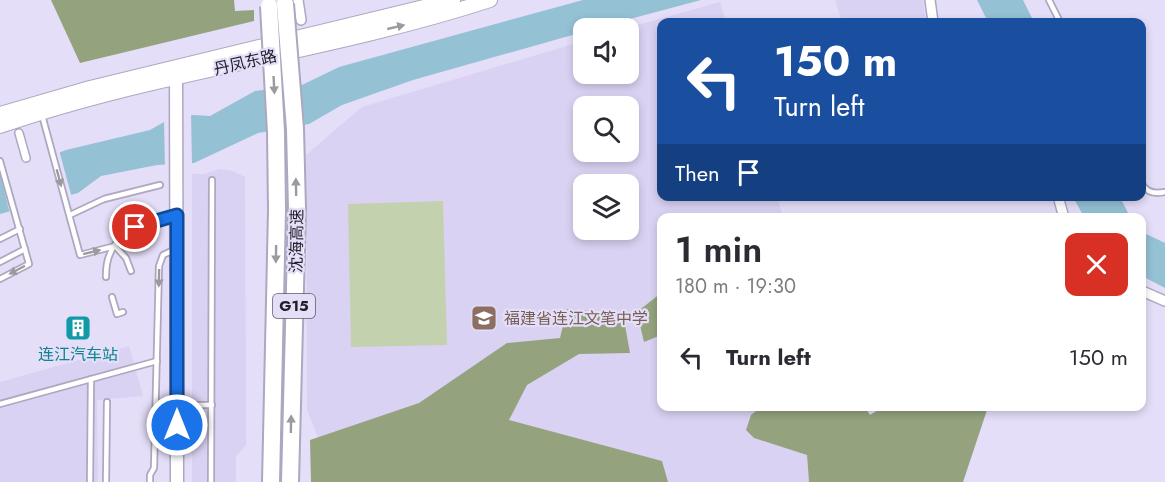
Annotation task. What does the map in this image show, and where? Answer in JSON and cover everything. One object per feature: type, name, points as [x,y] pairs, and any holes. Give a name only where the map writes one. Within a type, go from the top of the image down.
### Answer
[{"type":"highway","name":"沈海高速","points":[[269,0],[276,132],[277,221],[271,482]]},
{"type":"highway","name":"沈海高速","points":[[285,0],[295,129],[297,209],[290,482]]},
{"type":"main road","name":"丹凤东路","points":[[0,126],[176,73],[453,0]]},
{"type":"main road","name":"丹凤东路","points":[[0,114],[90,88],[176,73],[409,24],[490,0]]},
{"type":"street","points":[[298,0],[300,20]]},
{"type":"street","points":[[930,0],[932,18]]},
{"type":"street","points":[[176,73],[177,482]]},
{"type":"street","points":[[19,133],[26,158]]},
{"type":"street","points":[[1146,293],[1165,302]]},
{"type":"lane","points":[[1049,0],[1058,18]]},
{"type":"lane","points":[[42,113],[80,255],[115,246]]},
{"type":"lane","points":[[0,279],[29,264],[1,163]]},
{"type":"lane","points":[[211,482],[212,180]]},
{"type":"lane","points":[[70,215],[104,199],[160,185]]},
{"type":"lane","points":[[1146,190],[1156,194],[1165,192]]},
{"type":"lane","points":[[106,277],[106,261],[123,236],[135,227],[177,215]]},
{"type":"lane","points":[[0,239],[20,229]]},
{"type":"lane","points":[[115,246],[126,258],[131,271]]},
{"type":"lane","points":[[150,482],[150,475],[154,468],[159,266],[163,255],[177,248]]},
{"type":"lane","points":[[0,262],[25,249]]},
{"type":"lane","points":[[112,297],[117,314],[123,312]]},
{"type":"lane","points":[[0,404],[157,361]]},
{"type":"lane","points":[[90,482],[91,379]]},
{"type":"lane","points":[[106,482],[107,402]]},
{"type":"lane","points":[[177,405],[212,405]]},
{"type":"shaded area","points":[[835,0],[923,0],[925,18],[841,18]]},
{"type":"shaded area","name":"福建省连江文笔中学","points":[[720,2],[725,18],[663,18]]},
{"type":"shaded area","name":"福建省连江文笔中学","points":[[657,20],[657,201],[778,201],[782,213],[657,213],[657,411],[787,411],[807,455],[809,482],[336,482],[307,410],[306,155],[362,107],[573,44],[573,84],[639,84],[639,25]]},
{"type":"shaded area","points":[[220,169],[233,171],[245,177],[246,445],[236,456],[236,482],[192,482],[192,174],[204,174]]},
{"type":"shaded area","points":[[129,346],[143,396],[97,400],[98,482],[0,482],[0,382]]},
{"type":"green space","points":[[51,0],[234,0],[235,11],[254,10],[254,21],[80,63]]},
{"type":"green space","points":[[443,201],[447,345],[351,347],[348,204]]},
{"type":"green space","points":[[657,296],[657,337],[644,342],[637,312]]},
{"type":"green space","points":[[567,309],[623,314],[630,353],[579,354],[527,385],[509,420],[662,461],[668,482],[311,482],[310,440],[419,403],[507,343],[560,338]]},
{"type":"green space","points":[[756,411],[868,411],[870,415],[876,411],[987,411],[963,482],[809,482],[807,455],[754,438],[746,430],[751,415]]},
{"type":"water","points":[[583,0],[701,0],[634,18],[573,18],[573,35],[413,80],[342,105],[309,124],[258,133],[194,163],[157,165],[101,176],[78,193],[0,214],[0,176],[66,150],[150,130],[164,122],[193,115],[210,116],[255,91],[302,85],[339,67]]},
{"type":"water","points":[[977,0],[1023,0],[1032,18],[986,18]]},
{"type":"water","points":[[1075,201],[1122,201],[1128,213],[1082,213]]},
{"type":"water","points":[[1146,234],[1165,243],[1165,288],[1146,278]]},
{"type":"pier","points":[[191,113],[192,166],[165,168],[164,120]]},
{"type":"pier","points":[[59,150],[72,198],[10,214],[0,173]]},
{"type":"place","name":"福建省连江文笔中学","points":[[484,318]]},
{"type":"place","name":"连江汽车站","points":[[78,328]]},
{"type":"route","points":[[135,227],[177,215],[177,425]]}]
